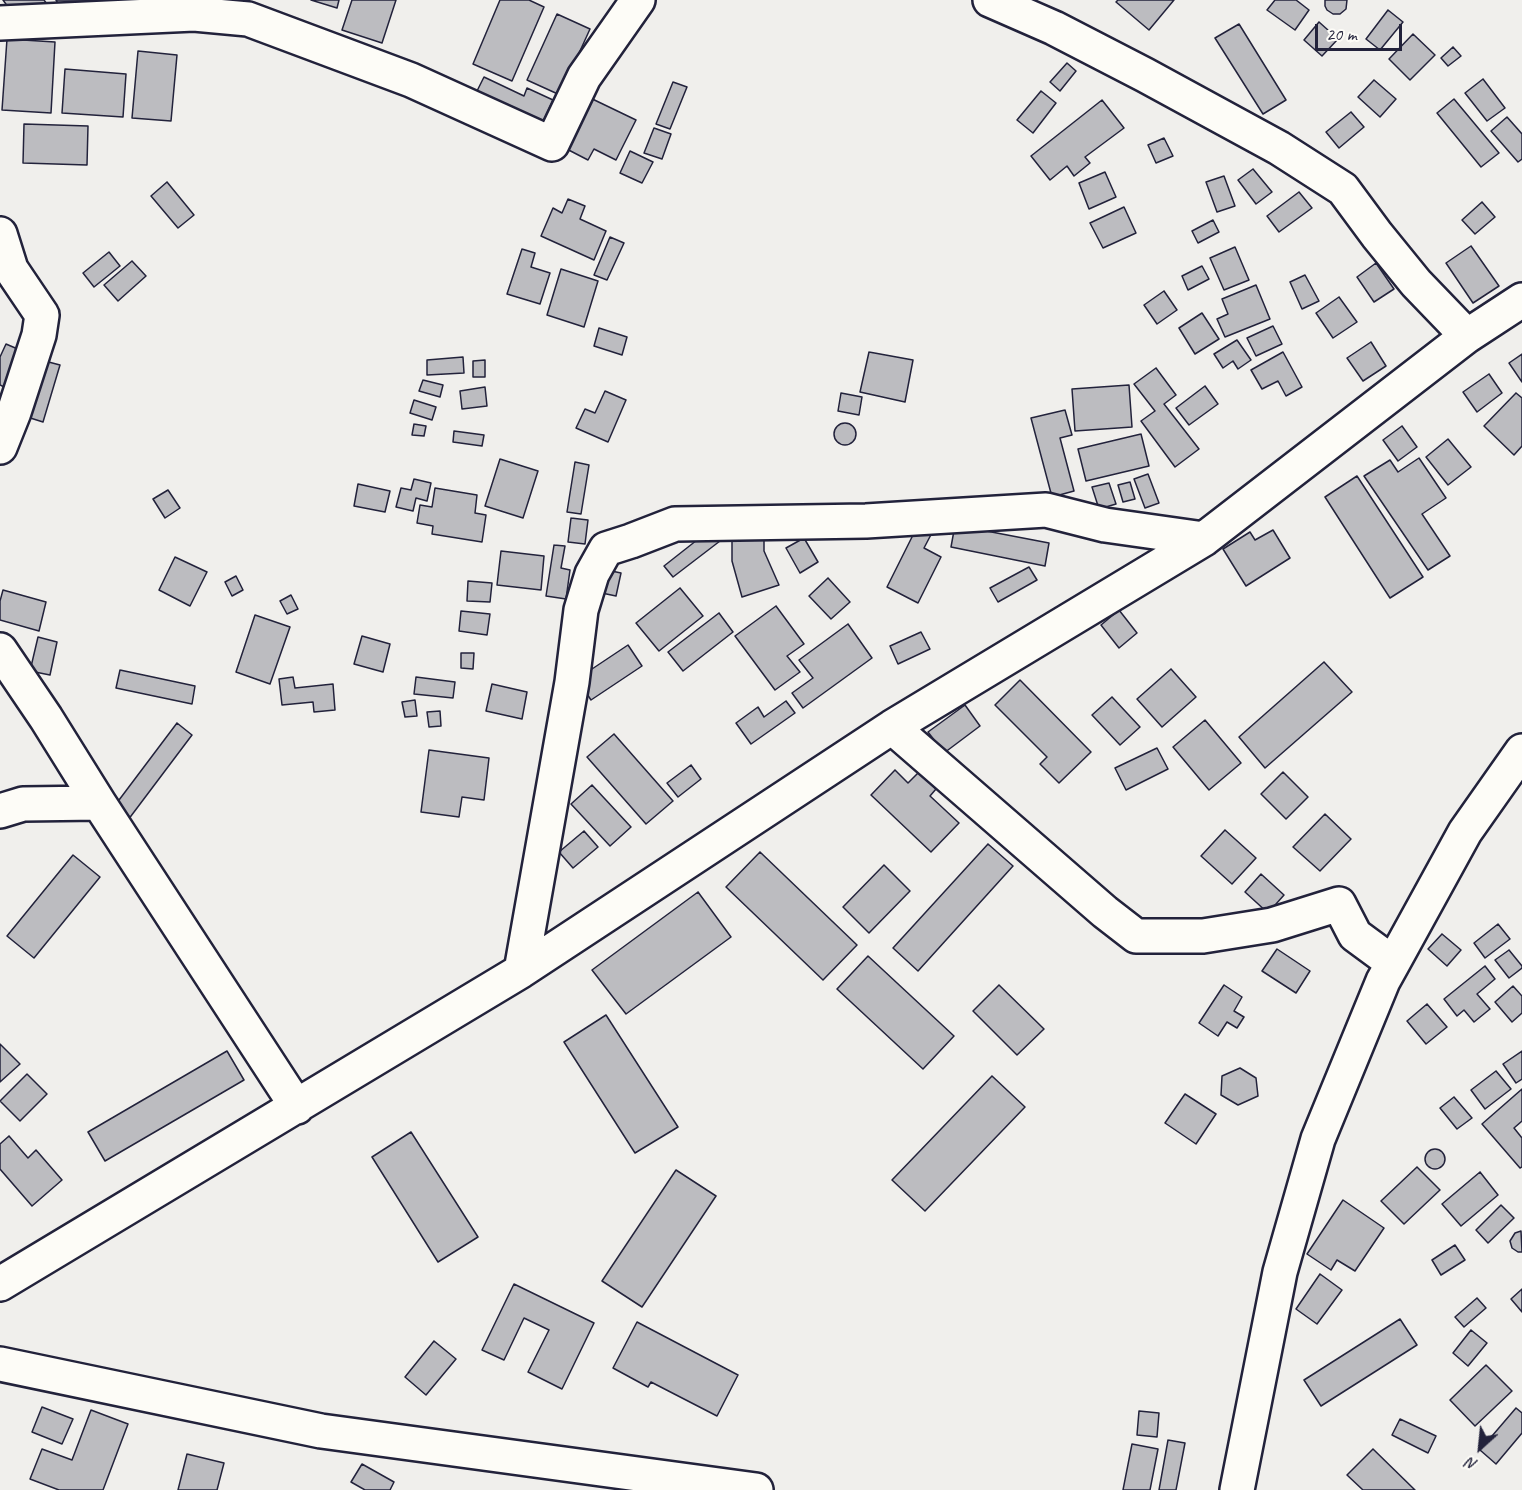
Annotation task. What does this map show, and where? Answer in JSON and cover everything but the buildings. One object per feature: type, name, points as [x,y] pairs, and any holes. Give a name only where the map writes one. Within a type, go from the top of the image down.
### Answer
[{"type":"street","points":[[0,24],[194,14],[248,19],[411,80],[552,144],[584,77],[638,0]]},
{"type":"street","points":[[990,0],[1054,28],[1145,75],[1279,148],[1343,189],[1416,283],[1467,336]]},
{"type":"street","points":[[0,234],[11,269],[42,315],[39,335],[0,447]]},
{"type":"street","points":[[0,1284],[521,971],[892,727],[1204,539],[1467,336],[1522,300]]},
{"type":"street","points":[[521,971],[572,682],[581,610],[592,574],[606,549],[675,524],[867,521],[1047,510],[1105,525],[1204,539]]},
{"type":"street","points":[[0,650],[297,1107]]},
{"type":"street","points":[[892,727],[1105,912],[1136,936],[1203,936],[1272,925],[1339,904],[1355,934],[1393,963]]},
{"type":"street","points":[[1237,1490],[1280,1272],[1318,1139],[1383,981],[1465,832],[1522,751]]},
{"type":"street","points":[[0,811],[23,804],[99,803]]},
{"type":"street","points":[[0,1364],[321,1431],[756,1490]]}]
